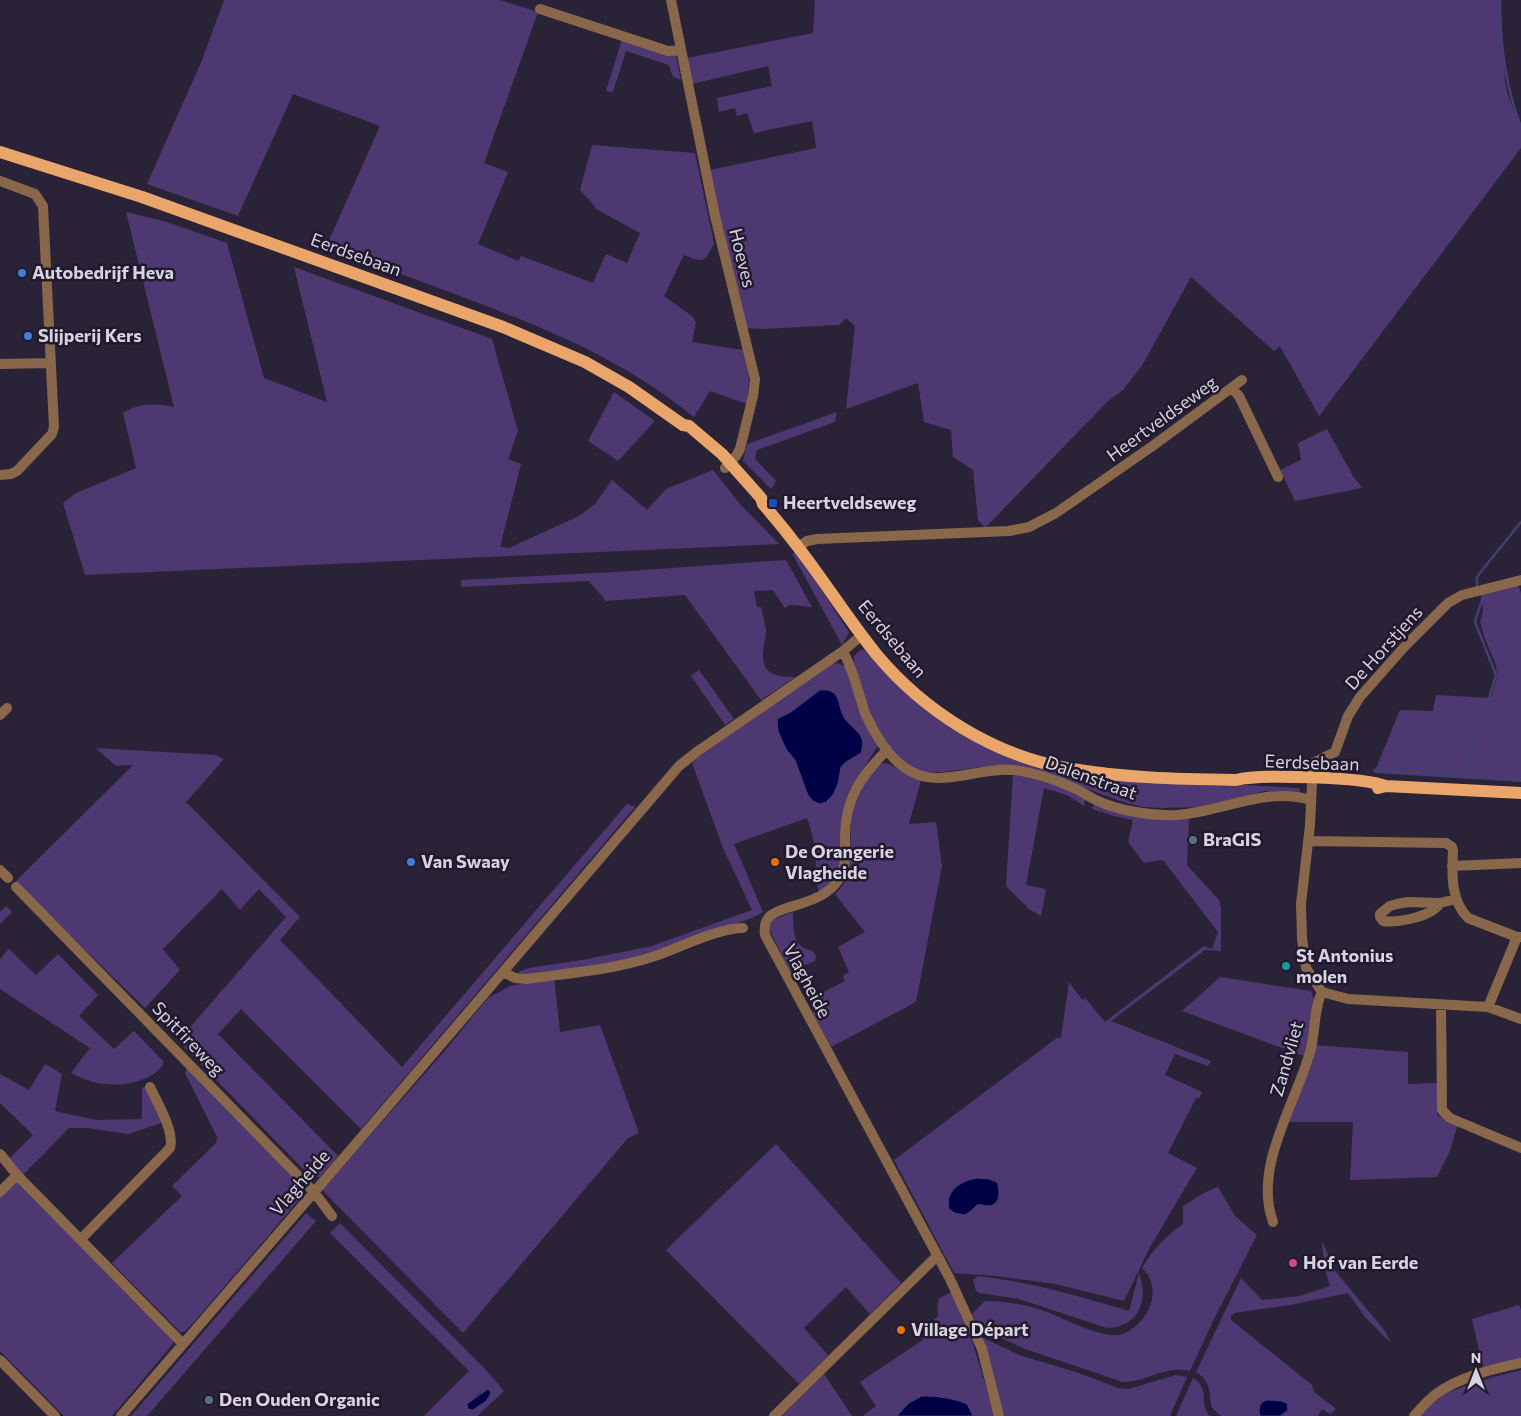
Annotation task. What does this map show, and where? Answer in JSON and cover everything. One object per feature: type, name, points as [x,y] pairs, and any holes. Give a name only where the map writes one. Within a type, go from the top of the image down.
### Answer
[{"type":"main road","name":"Eerdsebaan","points":[[0,152],[142,197],[503,327],[584,362],[629,387],[683,425],[685,430],[728,466],[757,500],[763,504],[798,547],[877,655],[901,681],[927,704],[967,730],[1013,752],[1064,768],[1142,777],[1236,780],[1273,777],[1312,783],[1378,783],[1386,786],[1521,793]]},
{"type":"street","name":"Hoeves","points":[[671,0],[715,216],[754,374],[753,396],[740,449],[728,466]]},
{"type":"street","points":[[540,9],[668,50],[680,50]]},
{"type":"street","points":[[0,181],[35,194],[43,206],[54,427],[52,434],[18,472],[0,475]]},
{"type":"street","points":[[0,364],[51,363]]},
{"type":"street","name":"Heertveldseweg","points":[[798,547],[807,541],[817,539],[1009,531],[1029,527],[1048,519],[1242,380]]},
{"type":"street","name":"Heertveldseweg","points":[[1232,389],[1239,396],[1278,477]]},
{"type":"street","name":"De Horstjens","points":[[1312,783],[1313,762],[1335,752],[1348,716],[1360,697],[1405,646],[1448,603],[1462,595],[1521,580]]},
{"type":"street","name":"Vlagheide","points":[[121,1416],[679,766],[843,651],[862,635]]},
{"type":"street","name":"Dalenstraat","points":[[843,651],[851,667],[866,715],[887,750],[901,766],[920,776],[937,778],[994,770],[1020,771],[1058,780],[1078,789],[1097,801],[1140,813],[1160,815],[1190,814],[1270,796],[1312,800]]},
{"type":"street","name":"Vlagheide","points":[[887,750],[866,772],[858,784],[850,804],[846,827],[844,866],[840,878],[824,894],[770,916],[765,924],[765,935],[967,1315],[982,1349],[999,1416]]},
{"type":"street","points":[[1312,783],[1312,800],[1301,904],[1302,946],[1306,968],[1322,992],[1348,998],[1488,1006],[1521,1020]]},
{"type":"street","points":[[1308,841],[1446,843],[1452,847],[1452,881],[1456,899],[1468,918],[1519,937],[1488,1006]]},
{"type":"street","points":[[1452,866],[1521,863]]},
{"type":"street","name":"Spitfireweg","points":[[16,887],[314,1192],[332,1216]]},
{"type":"street","points":[[1440,904],[1432,911],[1403,920],[1390,922],[1383,921],[1380,917],[1383,910],[1397,904],[1408,902],[1440,904],[1456,899]]},
{"type":"street","points":[[503,972],[515,978],[528,979],[616,966],[652,957],[728,930],[743,928]]},
{"type":"street","name":"Zandvliet","points":[[1273,1222],[1269,1202],[1269,1178],[1272,1159],[1308,1057],[1314,1035],[1317,1005],[1322,992]]},
{"type":"street","points":[[1442,1004],[1442,1110],[1450,1118],[1521,1148]]},
{"type":"street","points":[[81,1239],[170,1148],[172,1143],[170,1133],[150,1086]]},
{"type":"street","points":[[0,1154],[18,1175],[183,1344]]},
{"type":"street","points":[[0,1192],[18,1175]]},
{"type":"street","points":[[774,1416],[937,1256]]},
{"type":"street","points":[[0,1360],[55,1416]]},
{"type":"street","points":[[1414,1416],[1430,1398],[1444,1388],[1484,1373],[1521,1363]]},
{"type":"shaded area","points":[[224,0],[500,0],[538,12],[484,163],[508,172],[478,244],[518,261],[521,256],[593,283],[606,254],[627,263],[640,233],[596,209],[580,190],[592,145],[695,153],[714,243],[703,260],[684,255],[664,296],[692,316],[696,322],[692,342],[743,350],[749,377],[747,404],[710,391],[694,417],[642,380],[590,350],[476,302],[326,247],[380,126],[293,94],[238,216],[147,184],[202,60]]},
{"type":"shaded area","points":[[815,0],[1499,0],[1505,81],[1508,95],[1521,129],[1521,148],[1319,416],[1280,346],[1274,351],[1191,277],[1143,364],[1123,390],[1108,401],[985,528],[978,520],[973,470],[953,457],[951,430],[924,422],[918,383],[846,409],[855,326],[846,318],[839,325],[747,328],[727,250],[710,170],[816,148],[812,121],[754,133],[747,113],[737,116],[735,108],[719,112],[717,98],[772,86],[768,66],[692,84],[687,58],[813,33]]},
{"type":"shaded area","points":[[622,39],[676,56],[681,80],[673,77],[669,65],[626,51],[613,92],[606,91]]},
{"type":"shaded area","points":[[126,212],[167,222],[227,243],[264,378],[327,402],[294,267],[492,339],[518,431],[508,459],[521,464],[500,547],[509,548],[579,516],[595,504],[612,480],[647,510],[666,489],[713,470],[741,505],[779,544],[85,575],[63,503],[76,493],[136,468],[123,413],[135,407],[148,405],[174,407]]},
{"type":"shaded area","points":[[614,392],[655,421],[618,461],[588,441]]},
{"type":"shaded area","points":[[837,412],[835,422],[757,450],[755,459],[776,481],[771,489],[743,461],[747,444]]},
{"type":"shaded area","points":[[1327,429],[1353,476],[1362,488],[1295,501],[1280,470],[1301,460],[1298,443]]},
{"type":"shaded area","points":[[792,553],[797,553],[849,632],[842,645]]},
{"type":"shaded area","points":[[786,560],[812,607],[790,605],[785,608],[773,590],[754,591],[757,607],[761,607],[766,630],[763,650],[764,665],[767,670],[776,675],[796,677],[761,700],[685,595],[606,601],[589,581],[461,587],[461,580]]},
{"type":"shaded area","points":[[1518,585],[1521,593],[1521,782],[1374,773],[1400,710],[1433,711],[1436,695],[1491,698],[1497,677],[1496,665],[1480,622],[1483,611],[1481,595]]},
{"type":"shaded area","points":[[861,650],[865,650],[904,689],[1013,757],[1203,783],[1299,788],[1300,792],[1265,791],[1200,807],[1162,808],[1126,803],[1011,765],[943,772],[924,772],[910,767],[892,750],[875,723],[854,663],[854,656]]},
{"type":"shaded area","points":[[837,663],[845,666],[858,705],[877,742],[877,747],[852,787],[840,867],[834,880],[819,891],[815,878],[815,848],[807,818],[734,844],[763,912],[752,918],[649,955],[527,976],[518,972],[529,968],[652,946],[752,910],[723,848],[692,763],[706,751],[830,665]],"holes":[[[820,690],[843,713],[845,718],[860,734],[863,742],[861,753],[846,762],[842,767],[838,784],[808,795],[777,720]]]},
{"type":"shaded area","points":[[699,670],[734,719],[725,725],[691,676]]},
{"type":"shaded area","points":[[820,690],[833,692],[843,715],[860,734],[863,742],[861,753],[841,767],[838,784],[833,795],[826,802],[820,804],[813,801],[808,795],[795,760],[786,749],[778,731],[777,719],[791,712]]},
{"type":"shaded area","points":[[96,748],[215,755],[224,759],[186,802],[300,917],[280,940],[402,1067],[627,804],[635,807],[361,1129],[241,1009],[218,1034],[338,1156],[320,1177],[311,1177],[178,1041],[286,917],[259,889],[240,910],[222,889],[163,949],[180,970],[145,1008],[15,882],[133,765],[116,766]]},
{"type":"shaded area","points":[[883,763],[921,780],[909,824],[936,822],[942,866],[916,1002],[831,1047],[812,1012],[822,1002],[818,995],[845,981],[843,976],[849,972],[838,947],[865,932],[835,894],[842,887],[849,868],[852,816],[856,803],[870,774],[877,766]]},
{"type":"shaded area","points":[[1013,775],[1050,783],[1085,799],[1084,806],[1067,795],[1044,788],[1026,885],[1046,889],[1041,916],[1029,909],[1006,886]]},
{"type":"shaded area","points":[[1096,803],[1189,818],[1187,865],[1219,900],[1221,908],[1221,951],[1205,950],[1111,1021],[1211,1061],[1208,1066],[1175,1054],[1165,1075],[1202,1092],[1199,1098],[1196,1098],[1168,1153],[1197,1168],[1150,1247],[1124,1301],[1055,1284],[996,1276],[954,1273],[894,1160],[1058,1037],[1061,1038],[1069,982],[1082,1000],[1085,998],[1105,1022],[1204,946],[1212,949],[1218,932],[1163,860],[1144,863],[1128,842],[1133,820],[1092,809]]},
{"type":"shaded area","points":[[6,906],[12,912],[0,924],[0,912]]},
{"type":"shaded area","points":[[793,912],[794,931],[797,942],[806,949],[813,951],[816,956],[815,961],[790,971],[769,929],[772,920]]},
{"type":"shaded area","points":[[9,949],[36,975],[58,954],[98,995],[79,1016],[114,1049],[134,1031],[164,1062],[160,1068],[144,1079],[125,1084],[98,1083],[71,1073],[90,1048],[0,989],[0,959]]},
{"type":"shaded area","points":[[1220,977],[1311,991],[1314,1015],[1304,1056],[1182,1011]]},
{"type":"shaded area","points":[[554,978],[560,1032],[600,1025],[639,1133],[628,1138],[463,1333],[322,1190],[442,1054],[488,998],[510,986]]},
{"type":"shaded area","points":[[1314,1045],[1408,1052],[1408,1084],[1438,1083],[1437,1115],[1458,1124],[1449,1153],[1437,1177],[1350,1180],[1353,1122],[1289,1122]]},
{"type":"shaded area","points":[[45,1064],[62,1074],[55,1111],[96,1120],[142,1119],[142,1088],[147,1086],[164,1122],[128,1134],[88,1128],[69,1128],[23,1175],[9,1159],[33,1135],[0,1103],[0,1074],[29,1090]]},
{"type":"shaded area","points":[[187,1066],[303,1186],[304,1194],[194,1322],[184,1332],[180,1332],[112,1263],[182,1196],[172,1186],[216,1143],[217,1137],[185,1073]]},
{"type":"shaded area","points":[[776,1144],[901,1283],[870,1314],[846,1287],[804,1328],[828,1355],[799,1384],[666,1250]]},
{"type":"shaded area","points":[[977,1178],[997,1182],[999,1197],[996,1203],[989,1206],[977,1205],[964,1215],[949,1209],[949,1197],[956,1187],[965,1181]]},
{"type":"shaded area","points":[[18,1180],[173,1340],[173,1344],[112,1416],[64,1416],[0,1351],[0,1197]]},
{"type":"shaded area","points":[[1218,1187],[1235,1216],[1257,1235],[1190,1371],[1172,1370],[1123,1382],[1025,1349],[978,1327],[972,1314],[985,1301],[992,1301],[1039,1309],[1101,1333],[1119,1335],[1125,1333],[1140,1322],[1148,1311],[1152,1299],[1151,1282],[1142,1268],[1146,1261],[1160,1243],[1183,1224],[1183,1206]]},
{"type":"shaded area","points":[[306,1213],[316,1221],[147,1416],[131,1416]]},
{"type":"shaded area","points":[[340,1223],[486,1370],[504,1391],[477,1416],[424,1416],[469,1371],[330,1233]],"holes":[[[480,1393],[490,1396],[473,1410],[467,1404]]]},
{"type":"shaded area","points":[[1322,1241],[1335,1271],[1385,1331],[1391,1343],[1365,1317],[1348,1293],[1290,1305],[1234,1313],[1231,1316],[1231,1320],[1312,1385],[1314,1392],[1336,1409],[1330,1414],[1322,1409],[1318,1416],[1280,1416],[1287,1412],[1275,1400],[1267,1400],[1259,1410],[1260,1416],[1221,1416],[1212,1408],[1209,1388],[1205,1380],[1196,1372],[1241,1278],[1262,1300],[1300,1296],[1330,1286],[1324,1267]]},
{"type":"shaded area","points":[[1139,1273],[1143,1293],[1139,1310],[1127,1323],[1118,1327],[1107,1328],[1019,1299],[979,1293],[976,1291],[973,1280],[978,1276],[1016,1282],[1073,1295],[1129,1311]]},
{"type":"shaded area","points":[[952,1292],[971,1338],[995,1416],[973,1416],[967,1404],[955,1400],[924,1397],[908,1404],[897,1416],[863,1416],[876,1406],[860,1382],[923,1340],[923,1336],[927,1333],[930,1338],[940,1332],[934,1319],[938,1316],[938,1303],[940,1298]]},
{"type":"shaded area","points":[[1519,1305],[1521,1310],[1521,1362],[1484,1371],[1472,1319]]},
{"type":"shaded area","points":[[981,1337],[1022,1356],[1076,1372],[1118,1388],[1129,1389],[1175,1375],[1187,1377],[1170,1416],[1004,1416]]},
{"type":"shaded area","points":[[1521,1370],[1521,1416],[1420,1416],[1433,1402],[1448,1392]]},
{"type":"shaded area","points":[[824,1374],[852,1416],[781,1416]]},
{"type":"shaded area","points":[[1193,1378],[1202,1387],[1205,1407],[1210,1416],[1176,1416]]},
{"type":"shaded area","points":[[488,1389],[491,1393],[486,1401],[473,1410],[468,1409],[467,1404]]},
{"type":"shaded area","points":[[922,1396],[945,1398],[967,1404],[973,1416],[897,1416],[909,1403]]},
{"type":"shaded area","points":[[1267,1400],[1287,1403],[1288,1410],[1280,1416],[1260,1416],[1260,1406],[1262,1402]]},
{"type":"waterway","points":[[1500,0],[1504,65],[1521,127]]},
{"type":"waterway","points":[[1477,586],[1479,574],[1521,522]]},
{"type":"waterway","points":[[1466,763],[1483,718],[1496,675],[1475,622],[1483,596]]},
{"type":"waterway","points":[[1374,770],[1521,780]]},
{"type":"place","name":"Autobedrijf Heva","points":[[22,273]]},
{"type":"place","name":"Slijperij Kers","points":[[28,336]]},
{"type":"place","name":"Heertveldseweg","points":[[773,503]]},
{"type":"place","name":"BraGIS","points":[[1193,840]]},
{"type":"place","name":"Van Swaay","points":[[411,862]]},
{"type":"place","name":"De Orangerie Vlagheide","points":[[775,862]]},
{"type":"place","name":"St Antonius molen","points":[[1286,966]]},
{"type":"place","name":"Hof van Eerde","points":[[1293,1263]]},
{"type":"place","name":"Village Départ","points":[[901,1330]]},
{"type":"place","name":"Den Ouden Organic","points":[[209,1400]]}]
